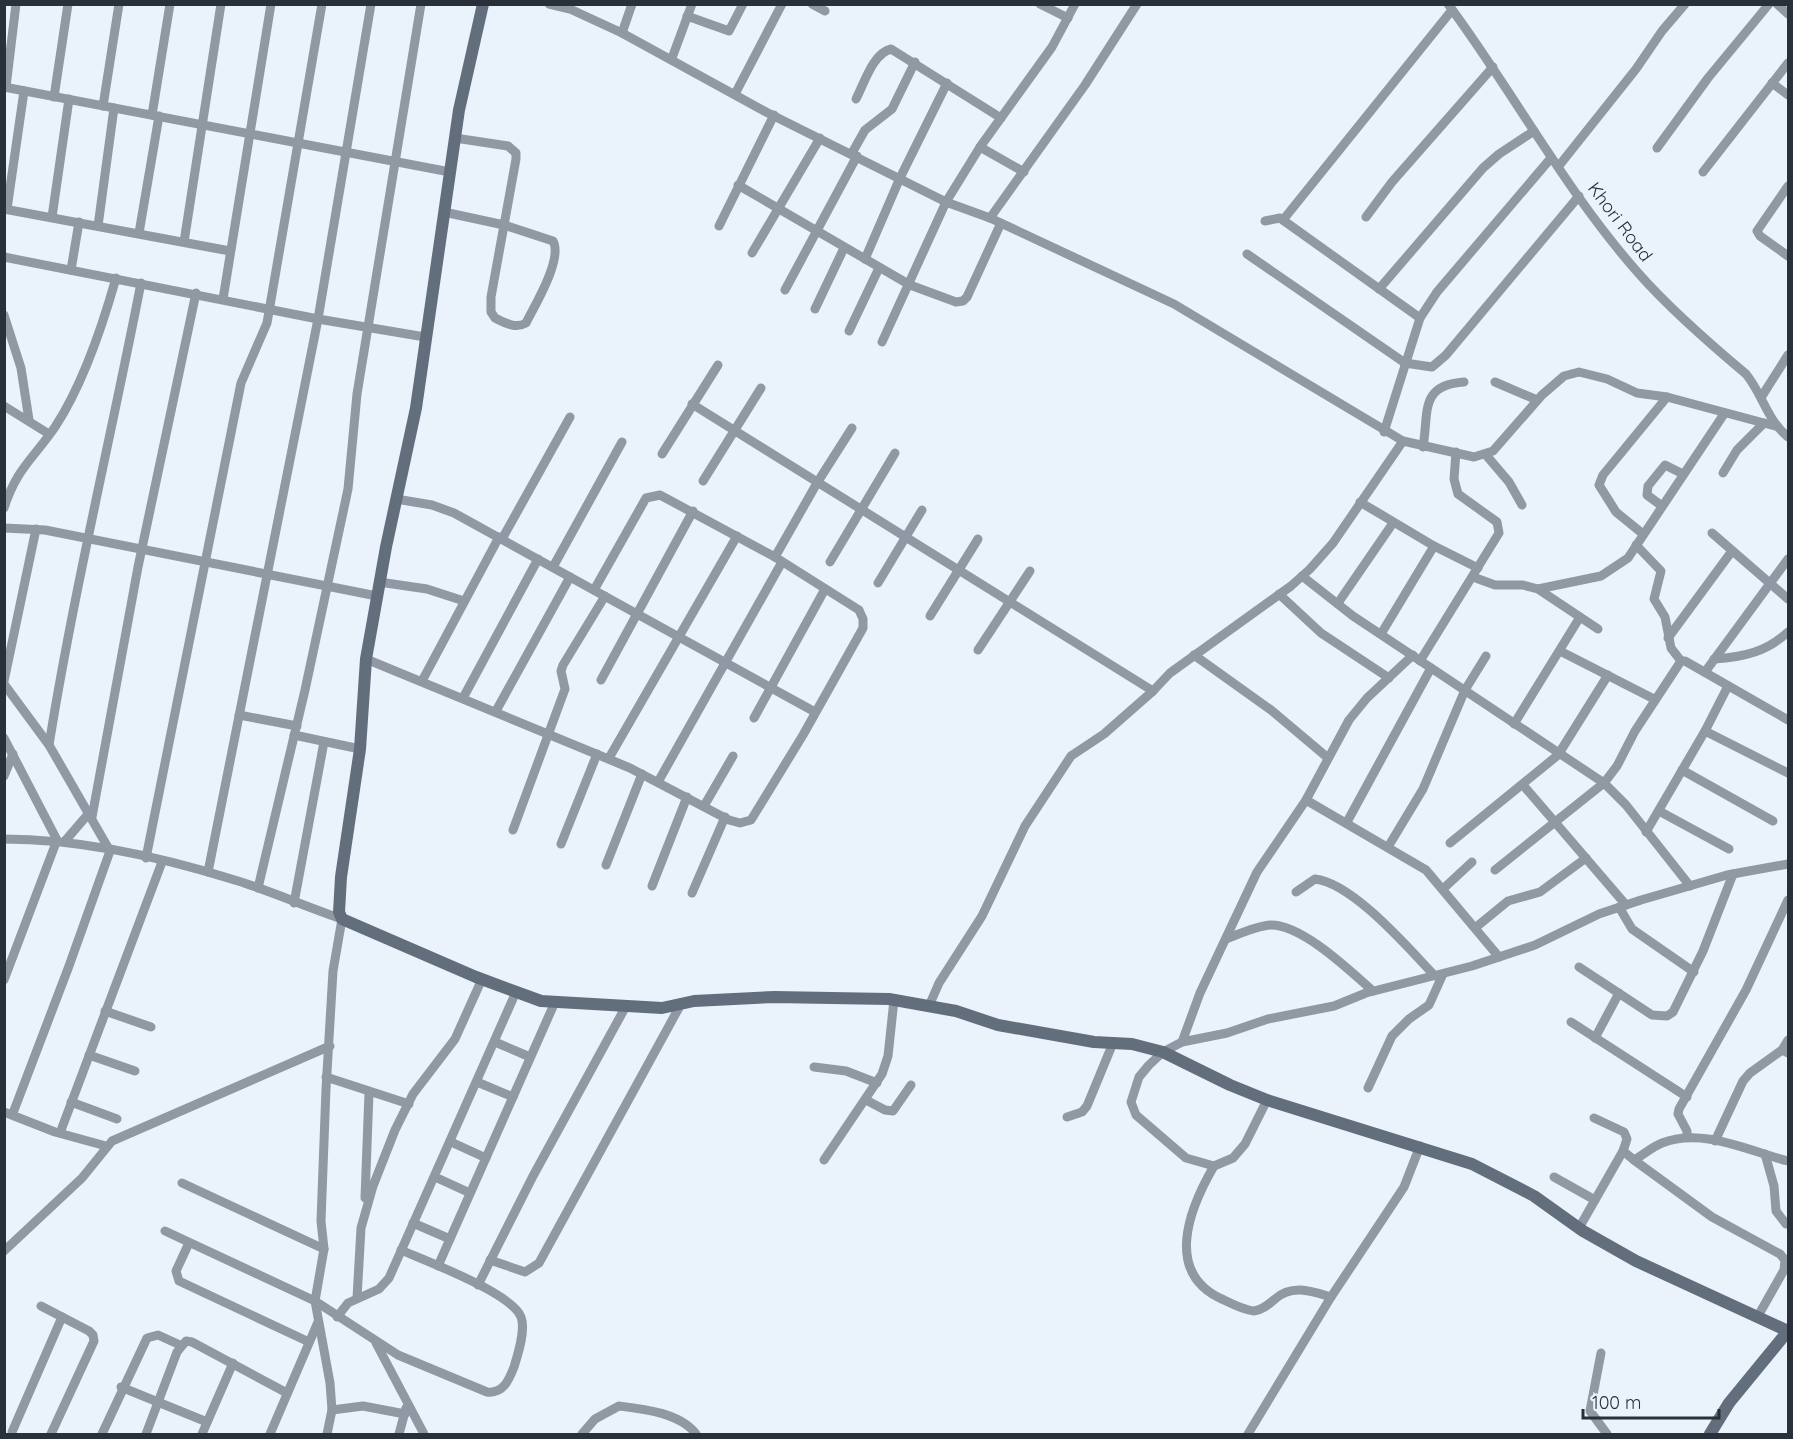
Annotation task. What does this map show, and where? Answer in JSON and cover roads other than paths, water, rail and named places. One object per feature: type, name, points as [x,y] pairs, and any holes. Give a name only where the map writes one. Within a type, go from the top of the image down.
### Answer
[{"type":"street","points":[[16,4],[5,87],[450,172]]},
{"type":"street","points":[[54,97],[68,4]]},
{"type":"street","points":[[103,106],[119,4]]},
{"type":"street","points":[[139,233],[170,4]]},
{"type":"street","points":[[184,242],[221,4]]},
{"type":"street","points":[[223,299],[271,4]]},
{"type":"street","points":[[146,858],[241,383],[250,358],[263,334],[270,308],[322,4]]},
{"type":"street","points":[[208,872],[318,320],[371,4]]},
{"type":"street","points":[[258,888],[348,489],[357,394],[421,4]]},
{"type":"street","points":[[327,1434],[332,1410],[330,1383],[315,1301],[324,1249],[322,1178],[326,1077],[330,1046],[333,971],[342,919],[339,912],[341,877],[360,749],[366,658],[379,582],[416,408],[455,138],[483,4]]},
{"type":"street","points":[[549,4],[578,8],[774,116],[946,202],[990,218],[1174,304],[1384,432],[1403,441],[1474,457],[1486,455],[1501,445],[1537,400],[1564,376],[1579,372],[1606,379],[1637,393],[1667,397],[1775,426]]},
{"type":"street","points":[[622,33],[632,4]]},
{"type":"street","points":[[672,58],[692,4]]},
{"type":"street","points":[[687,16],[729,31],[743,4]]},
{"type":"street","points":[[735,94],[782,4]]},
{"type":"street","points":[[812,4],[825,10]]},
{"type":"street","points":[[1040,4],[1068,18]]},
{"type":"street","points":[[882,342],[946,202],[980,147],[1052,47],[1075,4]]},
{"type":"street","points":[[1557,167],[1636,69],[1662,30],[1685,4]]},
{"type":"street","points":[[1657,148],[1708,78],[1769,4]]},
{"type":"street","points":[[1777,4],[1788,14]]},
{"type":"street","points":[[990,218],[1024,172],[1136,5]]},
{"type":"street","points":[[1283,220],[1450,7]]},
{"type":"street","name":"Khori Road","points":[[1450,7],[1493,68],[1557,167],[1641,276],[1700,335],[1746,374],[1762,396],[1775,426],[1788,437]]},
{"type":"street","points":[[856,99],[883,50],[891,49],[1001,118]]},
{"type":"street","points":[[785,291],[865,130],[892,110],[915,62]]},
{"type":"street","points":[[1703,172],[1788,63]]},
{"type":"street","points":[[1366,217],[1392,182],[1493,68]]},
{"type":"street","points":[[865,259],[900,178],[947,83]]},
{"type":"street","points":[[1772,83],[1788,95]]},
{"type":"street","points":[[24,91],[6,209],[230,251]]},
{"type":"street","points":[[52,218],[69,99]]},
{"type":"street","points":[[98,226],[114,108]]},
{"type":"street","points":[[719,226],[774,116]]},
{"type":"street","points":[[1380,289],[1484,168],[1534,131]]},
{"type":"street","points":[[444,212],[504,225],[546,237],[555,245],[554,261],[526,323],[508,324],[495,318],[491,312],[491,297],[504,225],[516,159],[513,149],[502,144],[455,138]]},
{"type":"street","points":[[752,253],[820,138]]},
{"type":"street","points":[[980,147],[1024,172]]},
{"type":"street","points":[[1384,432],[1420,318],[1437,292],[1551,158]]},
{"type":"street","points":[[738,186],[909,285],[945,299],[963,301],[1001,223]]},
{"type":"street","points":[[1788,186],[1757,231],[1760,236],[1788,256]]},
{"type":"street","points":[[1247,254],[1405,363],[1432,366],[1446,354],[1579,196]]},
{"type":"street","points":[[1264,220],[1274,218],[1283,220],[1420,318]]},
{"type":"street","points":[[71,270],[79,222]]},
{"type":"street","points":[[815,309],[844,248]]},
{"type":"street","points":[[4,257],[196,293],[318,320],[425,337]]},
{"type":"street","points":[[849,331],[879,268]]},
{"type":"street","points":[[4,508],[15,478],[49,434],[66,407],[98,335],[116,278]]},
{"type":"street","points":[[49,745],[86,538],[111,436],[141,283]]},
{"type":"street","points":[[5,975],[61,840],[91,814],[142,549],[196,293]]},
{"type":"street","points":[[4,315],[16,347],[29,420]]},
{"type":"street","points":[[4,350],[16,347]]},
{"type":"street","points":[[1762,396],[1787,360]]},
{"type":"street","points":[[662,454],[718,364]]},
{"type":"street","points":[[1423,447],[1426,408],[1430,399],[1438,388],[1446,383],[1464,382]]},
{"type":"street","points":[[1495,382],[1537,400]]},
{"type":"street","points":[[703,481],[761,388]]},
{"type":"street","points":[[1643,534],[1616,512],[1599,485],[1603,475],[1667,397]]},
{"type":"street","points":[[692,404],[1153,691]]},
{"type":"street","points":[[4,406],[49,434]]},
{"type":"street","points":[[1538,589],[1601,576],[1629,558],[1724,414]]},
{"type":"street","points":[[422,681],[464,602],[570,417]]},
{"type":"street","points":[[1723,473],[1737,450],[1764,423]]},
{"type":"street","points":[[658,782],[726,664],[817,483],[852,428]]},
{"type":"street","points":[[929,1006],[939,983],[982,916],[1025,826],[1071,756],[1104,734],[1170,673],[1302,576],[1333,543],[1403,441]]},
{"type":"street","points":[[553,567],[622,442]]},
{"type":"street","points":[[1182,1042],[1188,1019],[1257,872],[1306,800],[1357,708],[1389,678],[1417,658],[1497,540],[1500,528],[1497,522],[1458,494],[1454,479],[1456,452]]},
{"type":"street","points":[[830,562],[895,453]]},
{"type":"street","points":[[1486,455],[1509,482],[1522,505]]},
{"type":"street","points":[[1662,506],[1647,495],[1648,486],[1665,465],[1683,474]]},
{"type":"street","points":[[366,658],[609,759],[725,817],[740,823],[751,820],[863,628],[864,619],[859,610],[779,560],[660,495],[646,498],[594,590]]},
{"type":"street","points":[[396,499],[432,505],[454,513],[815,712]]},
{"type":"street","points":[[1360,502],[1434,546],[1478,568]]},
{"type":"street","points":[[878,583],[922,510]]},
{"type":"street","points":[[601,680],[693,511]]},
{"type":"street","points":[[1338,603],[1393,523]]},
{"type":"street","points":[[4,528],[36,529],[86,538],[267,572],[377,596]]},
{"type":"street","points":[[36,529],[4,682],[49,745],[91,814],[110,851],[69,966],[9,1113],[60,1133],[105,1146]]},
{"type":"street","points":[[1712,532],[1788,599]]},
{"type":"street","points":[[609,759],[677,636],[737,536]]},
{"type":"street","points":[[930,616],[978,538]]},
{"type":"street","points":[[1636,545],[1660,571],[1654,599],[1665,617],[1671,648],[1681,661],[1705,672],[1788,720]]},
{"type":"street","points":[[1381,634],[1434,546]]},
{"type":"street","points":[[1668,638],[1732,551]]},
{"type":"street","points":[[463,698],[538,559]]},
{"type":"street","points":[[1705,672],[1788,559]]},
{"type":"street","points":[[978,650],[1030,571]]},
{"type":"street","points":[[1302,576],[1381,634],[1558,755],[1604,783],[1626,805],[1690,886]]},
{"type":"street","points":[[496,711],[570,577]]},
{"type":"street","points":[[1473,577],[1495,585],[1523,585],[1538,589],[1598,629]]},
{"type":"street","points":[[379,582],[427,589],[464,602]]},
{"type":"street","points":[[754,718],[825,589]]},
{"type":"street","points":[[1279,594],[1321,633],[1389,678]]},
{"type":"street","points":[[513,830],[565,689],[561,671],[563,665],[604,596]]},
{"type":"street","points":[[1514,724],[1580,617]]},
{"type":"street","points":[[1714,659],[1757,653],[1773,646],[1788,632]]},
{"type":"street","points":[[1560,651],[1654,699]]},
{"type":"street","points":[[1194,655],[1271,710],[1328,758]]},
{"type":"street","points":[[1388,848],[1423,789],[1465,690],[1485,656]]},
{"type":"street","points":[[1495,870],[1604,783],[1617,766],[1654,699],[1681,661]]},
{"type":"street","points":[[1347,822],[1431,668]]},
{"type":"street","points":[[1450,843],[1558,755],[1608,675]]},
{"type":"street","points":[[1646,832],[1705,731],[1728,686]]},
{"type":"street","points":[[238,715],[295,731],[324,742],[360,749]]},
{"type":"street","points":[[1705,731],[1788,773]]},
{"type":"street","points":[[4,738],[61,840]]},
{"type":"street","points":[[294,903],[324,742]]},
{"type":"street","points":[[4,776],[13,754]]},
{"type":"street","points":[[561,844],[597,754]]},
{"type":"street","points":[[704,806],[733,756]]},
{"type":"street","points":[[1682,770],[1773,821]]},
{"type":"street","points":[[606,865],[642,774]]},
{"type":"street","points":[[1523,785],[1586,858],[1623,906],[1632,929],[1694,972]]},
{"type":"street","points":[[652,886],[687,797]]},
{"type":"street","points":[[1306,800],[1426,870],[1444,888],[1499,957]]},
{"type":"street","points":[[1659,811],[1729,849]]},
{"type":"street","points":[[692,893],[725,817]]},
{"type":"street","points":[[5,840],[61,840],[208,872],[342,919],[482,980],[541,1000],[662,1008],[681,1004],[774,997],[894,1000],[956,1011],[998,1025],[1132,1044],[1163,1052],[1266,1100],[1472,1164],[1534,1196],[1579,1228],[1696,1290],[1788,1331],[1729,1403],[1710,1434]]},
{"type":"street","points":[[1475,928],[1508,901],[1540,892],[1586,858]]},
{"type":"street","points":[[60,1133],[162,862]]},
{"type":"street","points":[[1444,888],[1473,862]]},
{"type":"street","points":[[1266,1100],[1245,1144],[1233,1158],[1214,1166],[1186,1158],[1142,1121],[1131,1108],[1139,1077],[1163,1052],[1182,1042],[1227,1033],[1268,1019],[1334,1006],[1373,991],[1499,957],[1555,937],[1599,914],[1623,906],[1733,874],[1788,864]]},
{"type":"street","points":[[1579,967],[1652,1015],[1666,1016],[1673,1012],[1694,972],[1733,874]]},
{"type":"street","points":[[1296,892],[1315,879],[1335,886],[1381,920],[1439,975]]},
{"type":"street","points":[[1687,1137],[1687,1131],[1678,1114],[1746,990],[1788,900]]},
{"type":"street","points":[[1226,939],[1266,926],[1282,927],[1335,958],[1373,991]]},
{"type":"street","points":[[1368,1088],[1392,1036],[1429,1005],[1439,975]]},
{"type":"street","points":[[365,1209],[395,1130],[409,1104],[455,1039],[482,980]]},
{"type":"street","points":[[337,1317],[348,1303],[385,1284],[451,1142],[516,992]]},
{"type":"street","points":[[1595,1038],[1619,993]]},
{"type":"street","points":[[824,1160],[878,1083],[888,1056],[894,1000]]},
{"type":"street","points":[[438,1266],[555,1002]]},
{"type":"street","points":[[490,1260],[525,1272],[532,1270],[539,1263],[681,1004]]},
{"type":"street","points":[[478,1285],[626,1006]]},
{"type":"street","points":[[105,1011],[151,1028]]},
{"type":"street","points":[[1571,1022],[1687,1097]]},
{"type":"street","points":[[1715,1141],[1743,1081],[1750,1072],[1785,1052],[1788,1040]]},
{"type":"street","points":[[495,1042],[530,1057]]},
{"type":"street","points":[[1067,1118],[1082,1112],[1087,1106],[1113,1043]]},
{"type":"street","points":[[4,1251],[82,1178],[105,1146],[129,1132],[330,1046]]},
{"type":"street","points":[[89,1055],[135,1071]]},
{"type":"street","points":[[814,1067],[846,1071],[878,1083]]},
{"type":"street","points":[[326,1077],[369,1093],[409,1104]]},
{"type":"street","points":[[477,1082],[513,1097]]},
{"type":"street","points":[[866,1100],[885,1110],[893,1111],[911,1085]]},
{"type":"street","points":[[357,1298],[365,1209],[369,1093]]},
{"type":"street","points":[[71,1102],[117,1119]]},
{"type":"street","points":[[1579,1228],[1628,1139],[1624,1132],[1594,1118]]},
{"type":"street","points":[[1634,1160],[1660,1144],[1687,1137],[1715,1141],[1788,1161]]},
{"type":"street","points":[[451,1142],[486,1158]]},
{"type":"street","points":[[1248,1434],[1330,1297],[1404,1187],[1420,1146]]},
{"type":"street","points":[[1623,1151],[1712,1217],[1780,1254],[1785,1260],[1784,1270],[1758,1316]]},
{"type":"street","points":[[1765,1154],[1774,1186],[1776,1211],[1786,1224]]},
{"type":"street","points":[[1214,1166],[1193,1209],[1186,1238],[1187,1258],[1191,1271],[1202,1285],[1219,1298],[1254,1311],[1260,1310],[1287,1291],[1307,1290],[1330,1297]]},
{"type":"street","points":[[435,1177],[470,1193]]},
{"type":"street","points":[[1554,1177],[1595,1200]]},
{"type":"street","points":[[182,1183],[324,1249]]},
{"type":"street","points":[[413,1223],[450,1239]]},
{"type":"street","points":[[165,1231],[315,1301],[376,1343],[414,1362],[487,1392],[495,1393],[502,1389],[513,1369],[518,1353],[521,1317],[516,1308],[478,1285],[401,1250]]},
{"type":"street","points":[[189,1243],[176,1271],[179,1281],[309,1342]]},
{"type":"street","points":[[41,1306],[89,1331],[94,1341],[51,1434]]},
{"type":"street","points":[[12,1432],[62,1317]]},
{"type":"street","points":[[270,1434],[318,1322]]},
{"type":"street","points":[[102,1434],[121,1387],[147,1338],[158,1335],[180,1345]]},
{"type":"street","points":[[146,1434],[180,1345],[186,1341],[233,1363],[287,1393]]},
{"type":"street","points":[[376,1343],[406,1409],[424,1434]]},
{"type":"street","points":[[1601,1353],[1590,1411],[1607,1434]]},
{"type":"street","points":[[202,1434],[233,1363]]},
{"type":"street","points":[[121,1387],[207,1422]]},
{"type":"street","points":[[332,1410],[363,1406],[406,1409]]},
{"type":"street","points":[[582,1434],[595,1419],[619,1406],[670,1417],[692,1428],[696,1434]]},
{"type":"street","points":[[399,1434],[406,1409]]}]
